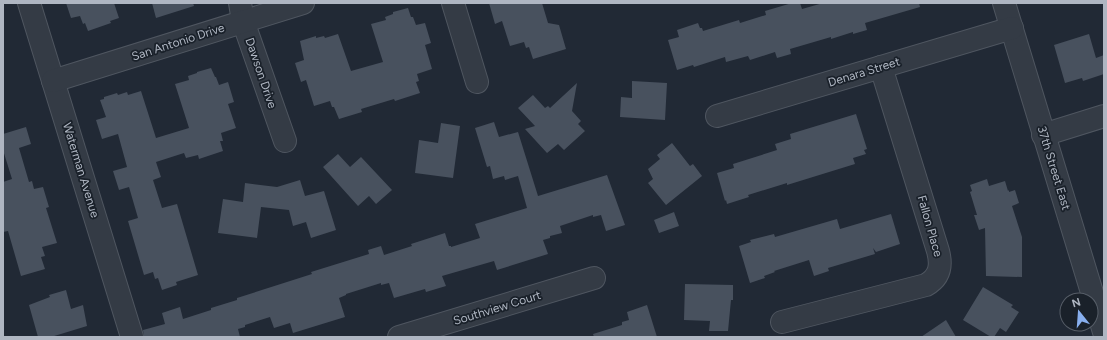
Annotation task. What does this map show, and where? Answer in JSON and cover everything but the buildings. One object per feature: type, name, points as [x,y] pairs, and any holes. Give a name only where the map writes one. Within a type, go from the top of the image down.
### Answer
[{"type":"street","name":"Waterman Avenue","points":[[29,3],[132,337]]},
{"type":"street","name":"San Antonio Drive","points":[[53,81],[242,12],[303,3]]},
{"type":"street","points":[[453,3],[477,82]]},
{"type":"street","name":"37th Street East","points":[[1004,3],[1104,332]]},
{"type":"street","name":"Dawson Drive","points":[[242,12],[285,141]]},
{"type":"street","name":"Denara Street","points":[[716,116],[1012,28]]},
{"type":"street","name":"Fallon Place","points":[[782,322],[926,285],[937,275],[941,260],[881,67]]},
{"type":"street","points":[[1043,135],[1104,116]]},
{"type":"street","name":"Southview Court","points":[[399,337],[594,278]]}]
